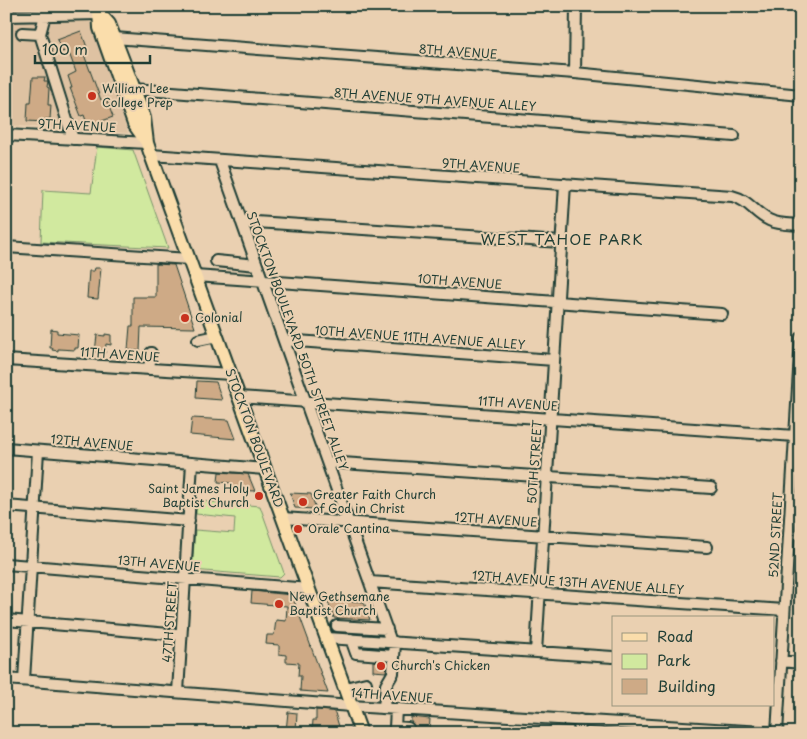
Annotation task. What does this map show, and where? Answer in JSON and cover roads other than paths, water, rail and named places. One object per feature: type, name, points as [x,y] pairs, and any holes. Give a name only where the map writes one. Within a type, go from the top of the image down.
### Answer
[{"type":"main road","name":"STOCKTON BOULEVARD","points":[[99,10],[109,24],[134,89],[144,118],[149,149],[361,733]]},
{"type":"main road","name":"STOCKTON BOULEVARD","points":[[99,10],[100,28],[134,124],[149,149]]},
{"type":"street","points":[[575,74],[576,6]]},
{"type":"street","points":[[6,16],[45,15],[99,10]]},
{"type":"street","points":[[45,15],[40,34],[73,139]]},
{"type":"street","points":[[22,33],[40,34]]},
{"type":"street","name":"8TH AVENUE","points":[[114,38],[575,74],[801,95]]},
{"type":"street","name":"8TH AVENUE 9TH AVENUE ALLEY","points":[[134,89],[734,136]]},
{"type":"street","name":"9TH AVENUE","points":[[6,135],[73,139],[220,161],[732,196],[745,201],[770,220],[780,224],[801,225]]},
{"type":"street","name":"STOCKTON BOULEVARD 50TH STREET ALLEY","points":[[220,161],[386,629],[393,642]]},
{"type":"street","name":"50TH STREET","points":[[536,652],[565,184]]},
{"type":"street","points":[[242,221],[561,242]]},
{"type":"street","points":[[6,247],[189,259]]},
{"type":"street","points":[[216,261],[257,265]]},
{"type":"street","name":"10TH AVENUE","points":[[195,276],[722,314]]},
{"type":"street","points":[[198,340],[217,336]]},
{"type":"street","name":"52ND STREET","points":[[777,733],[784,610],[797,452],[795,436],[801,338]]},
{"type":"street","name":"10TH AVENUE 11TH AVENUE ALLEY","points":[[284,340],[554,360]]},
{"type":"street","points":[[149,369],[151,352]]},
{"type":"street","name":"11TH AVENUE","points":[[6,360],[231,374]]},
{"type":"street","name":"11TH AVENUE","points":[[239,397],[795,436]]},
{"type":"street","name":"12TH AVENUE","points":[[6,448],[195,460],[265,469]]},
{"type":"street","points":[[24,680],[38,451]]},
{"type":"street","name":"47TH STREET","points":[[178,692],[189,521],[195,460]]},
{"type":"street","points":[[327,462],[710,488]]},
{"type":"street","points":[[6,506],[189,521]]},
{"type":"street","name":"12TH AVENUE","points":[[283,518],[707,548]]},
{"type":"street","name":"13TH AVENUE","points":[[6,564],[309,589]]},
{"type":"street","name":"12TH AVENUE 13TH AVENUE ALLEY","points":[[370,582],[784,610]]},
{"type":"street","points":[[6,620],[182,635]]},
{"type":"street","points":[[337,626],[386,629]]},
{"type":"street","points":[[327,638],[612,657]]},
{"type":"street","points":[[352,639],[356,653],[394,656]]},
{"type":"street","points":[[384,708],[386,685],[392,673],[393,642]]},
{"type":"street","points":[[781,661],[801,663]]},
{"type":"street","name":"14TH AVENUE","points":[[6,679],[351,706],[777,733]]},
{"type":"street","points":[[345,688],[366,683]]},
{"type":"street","points":[[396,709],[395,727],[408,728]]},
{"type":"street","points":[[579,733],[580,720]]},
{"type":"place","name":"William Lee College Prep","points":[[92,96]]},
{"type":"place","name":"Colonial","points":[[185,318]]},
{"type":"place","name":"Saint James Holy Baptist Church","points":[[259,496]]},
{"type":"place","name":"Greater Faith Church of God in Christ","points":[[303,502]]},
{"type":"place","name":"Orale Cantina","points":[[298,529]]},
{"type":"place","name":"New Gethsemane Baptist Church","points":[[279,604]]},
{"type":"place","name":"Church's Chicken","points":[[381,666]]},
{"type":"district","name":"WEST TAHOE PARK","points":[[562,240]]}]
